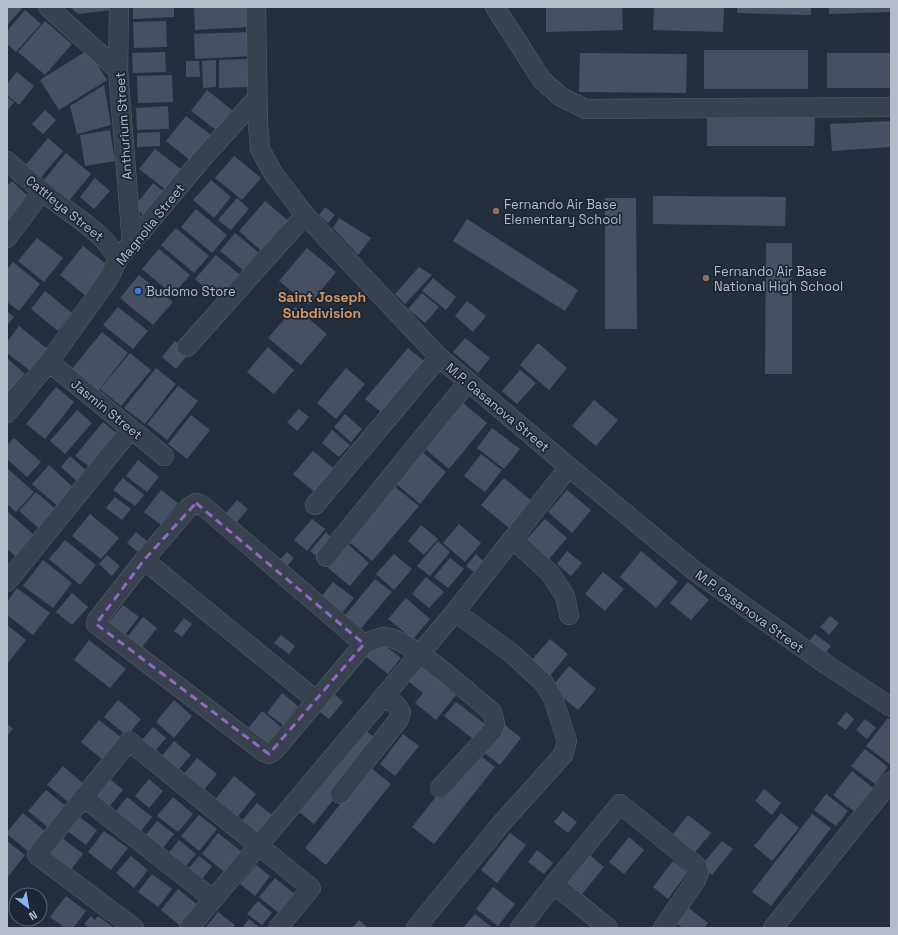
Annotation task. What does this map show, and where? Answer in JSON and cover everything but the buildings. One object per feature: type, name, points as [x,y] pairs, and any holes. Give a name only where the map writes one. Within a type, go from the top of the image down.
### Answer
[{"type":"street","points":[[48,7],[118,70]]},
{"type":"street","name":"Anthurium Street","points":[[119,7],[118,70],[132,244]]},
{"type":"street","name":"M.P. Casanova Street","points":[[256,7],[258,124],[260,149],[273,173],[305,215],[439,356],[569,467],[696,572],[827,665],[891,707]]},
{"type":"street","points":[[494,7],[542,80],[562,97],[586,109],[891,107]]},
{"type":"street","name":"Magnolia Street","points":[[7,413],[49,362],[110,278],[118,259],[202,160],[258,98]]},
{"type":"street","name":"Cattleya Street","points":[[7,161],[42,191],[100,236],[113,250],[118,259]]},
{"type":"street","points":[[7,238],[42,191]]},
{"type":"street","points":[[187,347],[305,215]]},
{"type":"street","points":[[315,505],[439,356]]},
{"type":"street","name":"Jasmin Street","points":[[49,362],[164,456]]},
{"type":"street","points":[[326,557],[468,382]]},
{"type":"street","points":[[7,582],[131,429]]},
{"type":"street","points":[[189,928],[455,612],[569,467]]},
{"type":"street","points":[[364,644],[203,506],[196,503],[189,507],[144,560],[97,620],[96,624],[264,752],[269,754],[274,751],[364,644],[379,638],[386,637],[394,639],[420,653],[492,712],[495,723],[493,730],[440,788]]},
{"type":"street","points":[[513,539],[550,573],[565,596],[568,615]]},
{"type":"street","points":[[144,560],[317,701]]},
{"type":"street","points":[[416,928],[500,825],[562,755],[567,741],[553,698],[544,683],[510,652],[455,612]]},
{"type":"street","points":[[340,794],[399,719],[401,712],[397,706],[384,695]]},
{"type":"street","points":[[134,928],[37,856],[129,741],[311,888],[278,928]]},
{"type":"street","points":[[773,928],[891,781]]},
{"type":"street","points":[[83,797],[213,899]]},
{"type":"street","points":[[520,928],[620,804],[697,866],[699,873],[696,880],[663,928]]},
{"type":"street","points":[[554,884],[608,928]]},
{"type":"highlighted area","points":[[196,503],[364,644],[269,754],[96,624],[144,560]]},
{"type":"place","name":"Fernando Air Base Elementary School","points":[[496,211]]},
{"type":"place","name":"Fernando Air Base National High School","points":[[706,278]]},
{"type":"place","name":"Budomo Store","points":[[138,291]]},
{"type":"district","name":"Saint Joseph Subdivision","points":[[322,306]]}]
